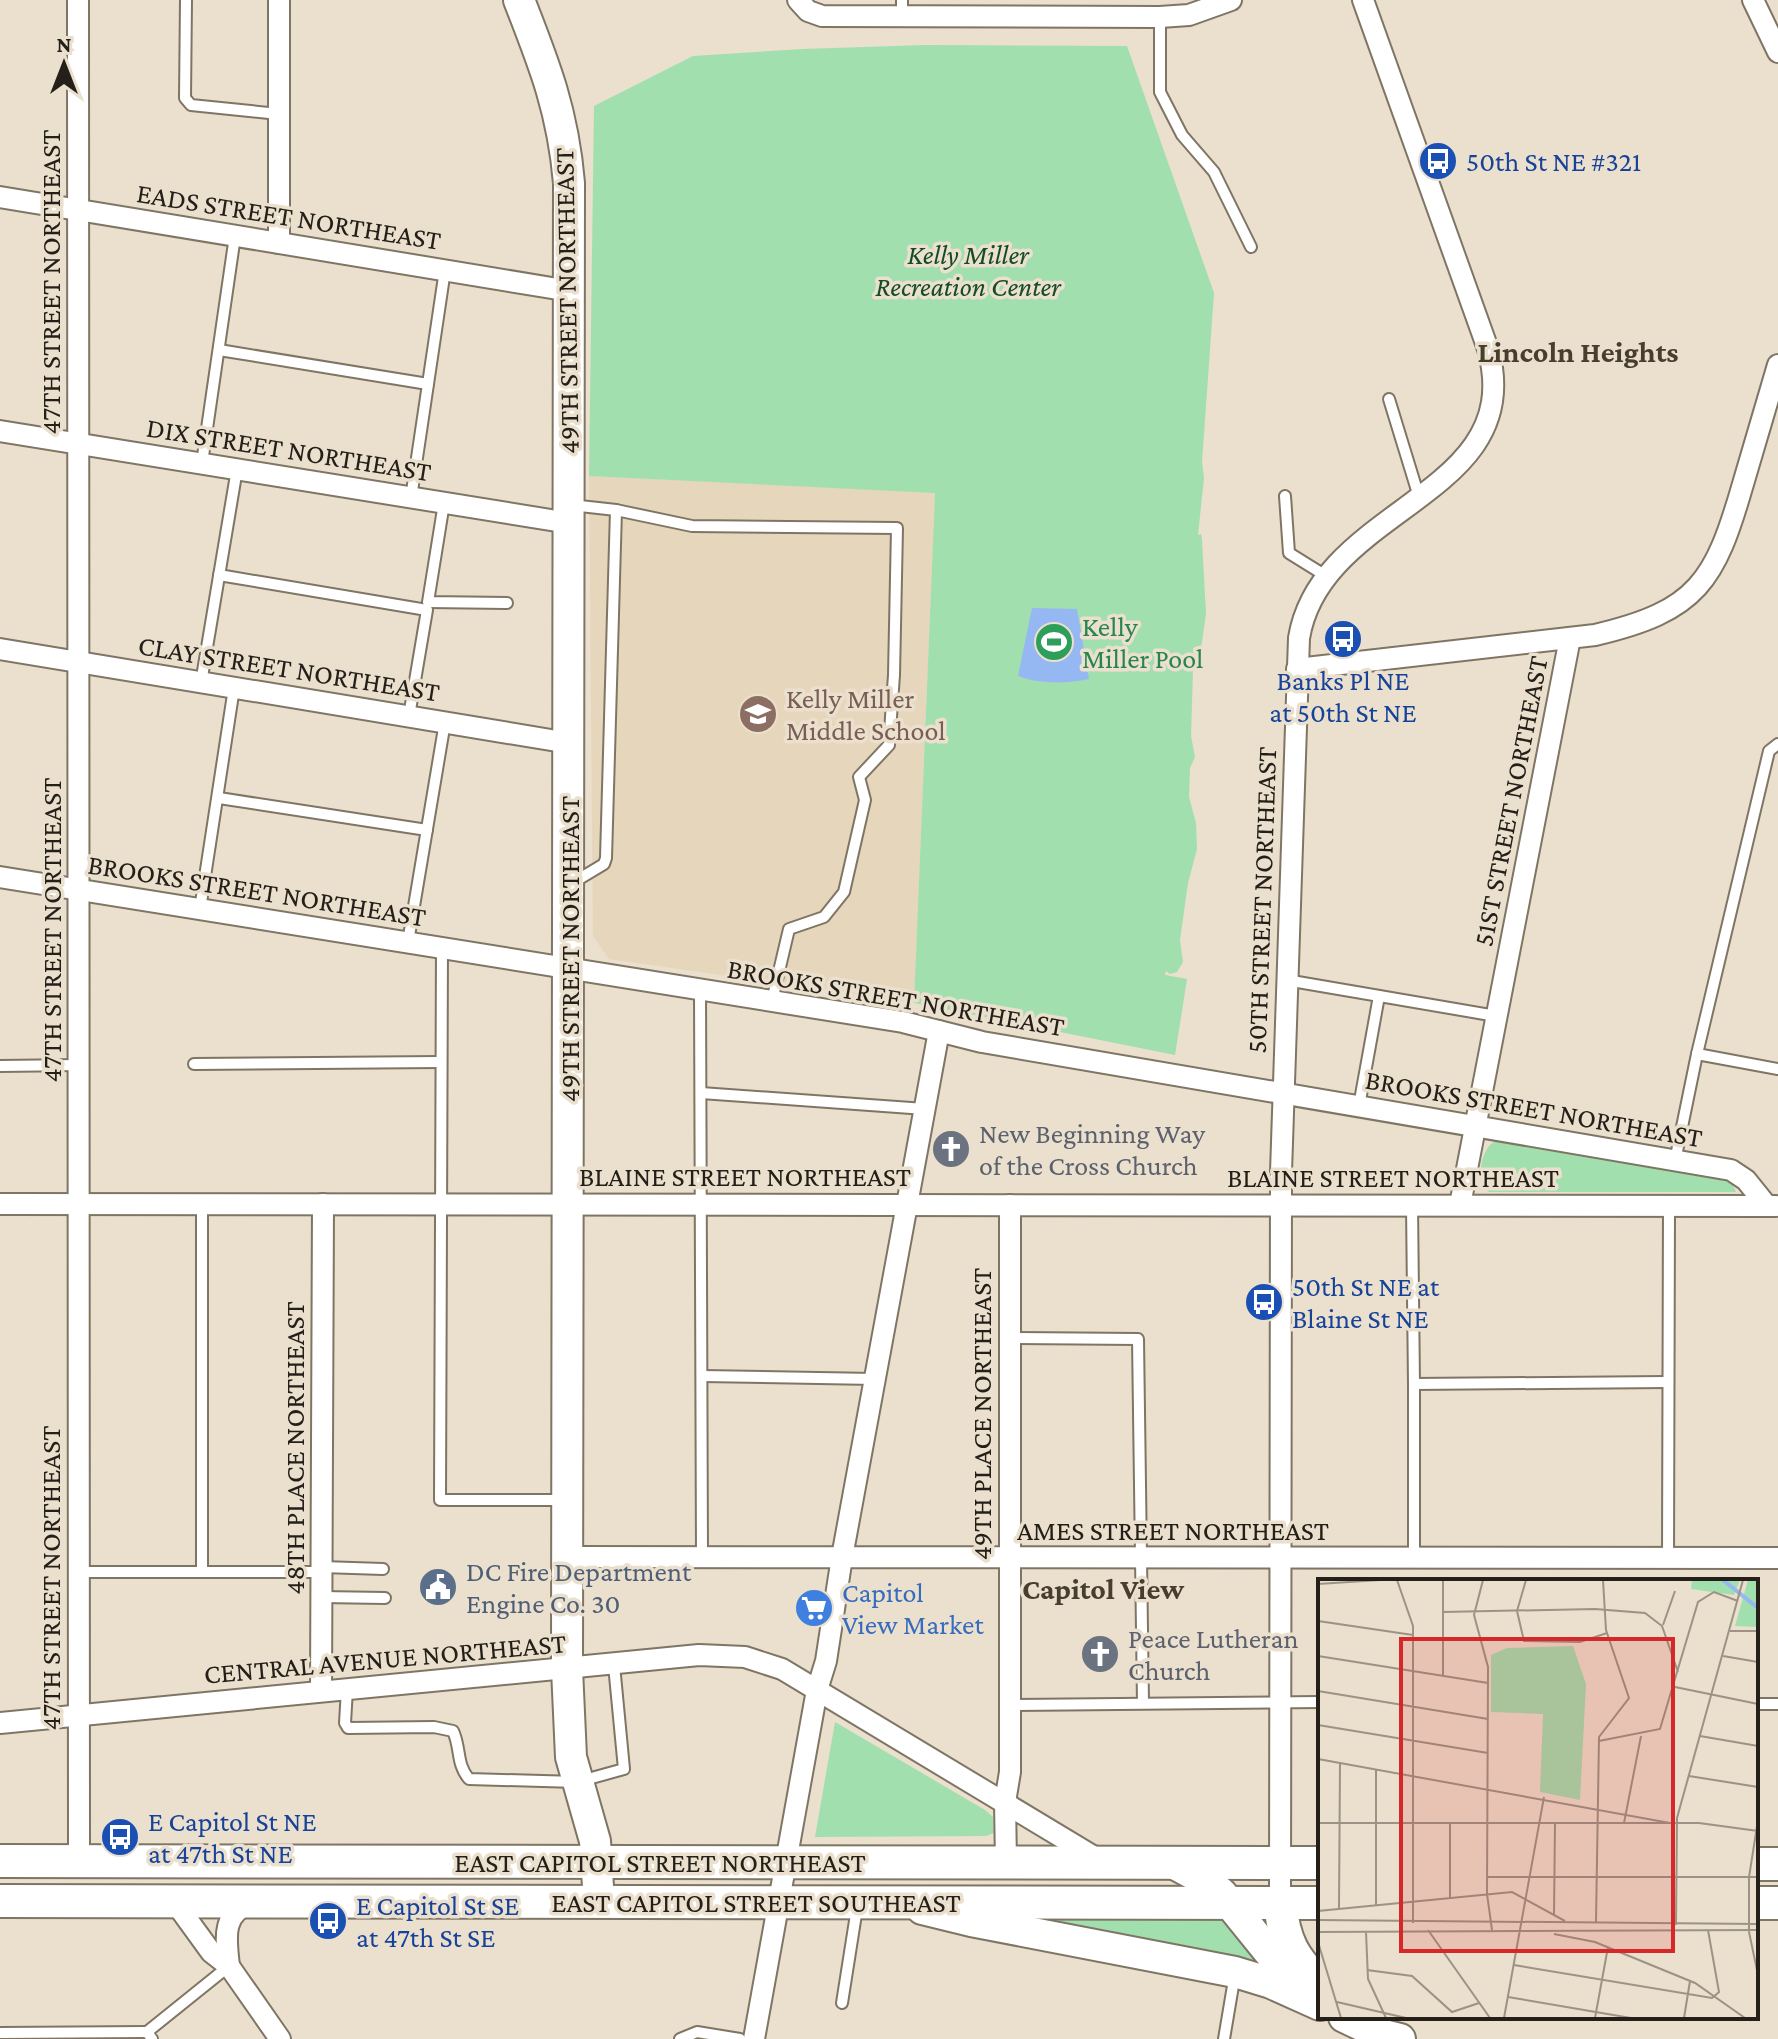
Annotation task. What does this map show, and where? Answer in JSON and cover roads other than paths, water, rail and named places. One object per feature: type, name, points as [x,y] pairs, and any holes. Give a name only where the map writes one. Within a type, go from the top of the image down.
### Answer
[{"type":"main road","name":"EAST CAPITOL STREET NORTHEAST","points":[[0,1861],[597,1862],[782,1882],[1006,1863],[1318,1863]]},
{"type":"main road","name":"EAST CAPITOL STREET SOUTHEAST","points":[[0,1901],[599,1902],[782,1882],[858,1902],[1318,1903]]},
{"type":"main road","points":[[1280,1903],[1283,1931],[1292,1954],[1318,1985]]},
{"type":"street","name":"47TH STREET NORTHEAST","points":[[78,0],[79,1861]]},
{"type":"street","points":[[279,0],[279,243]]},
{"type":"street","name":"49TH STREET NORTHEAST","points":[[519,0],[551,79],[565,144],[570,196],[567,1669],[569,1739],[577,1782],[595,1841],[599,1902]]},
{"type":"street","points":[[798,0],[816,15],[902,8],[1132,13],[1160,17],[1189,15],[1231,0]]},
{"type":"street","name":"50TH STREET NORTHEAST","points":[[1280,1903],[1282,1093],[1297,669],[1303,621],[1326,576],[1351,549],[1456,468],[1478,441],[1491,408],[1493,370],[1363,0]]},
{"type":"street","points":[[1753,0],[1778,52]]},
{"type":"street","name":"EADS STREET NORTHEAST","points":[[0,197],[570,291]]},
{"type":"street","name":"51ST STREET NORTHEAST","points":[[1460,1205],[1570,638],[1619,630],[1657,616],[1689,595],[1709,573],[1727,538],[1778,365]]},
{"type":"street","name":"DIX STREET NORTHEAST","points":[[0,431],[444,503],[569,514]]},
{"type":"street","points":[[1297,669],[1570,638]]},
{"type":"street","name":"CLAY STREET NORTHEAST","points":[[0,649],[569,743]]},
{"type":"street","name":"BROOKS STREET NORTHEAST","points":[[0,877],[903,1022],[982,1042],[1731,1170],[1772,1206]]},
{"type":"street","points":[[754,2039],[817,1690],[826,1661],[842,1557],[939,1031]]},
{"type":"street","name":"BLAINE STREET NORTHEAST","points":[[0,1204],[1772,1206]]},
{"type":"street","name":"48TH PLACE NORTHEAST","points":[[321,1691],[323,1204]]},
{"type":"street","name":"49TH PLACE NORTHEAST","points":[[1006,1863],[1005,1802],[1010,1772],[1010,1205]]},
{"type":"street","name":"AMES STREET NORTHEAST","points":[[568,1557],[1778,1558]]},
{"type":"street","name":"CENTRAL AVENUE NORTHEAST","points":[[0,1723],[699,1655],[745,1657],[782,1669],[1104,1863]]},
{"type":"street","points":[[1171,1862],[1208,1882],[1285,1972],[1318,1986]]},
{"type":"street","points":[[174,1901],[211,1952],[229,1966],[280,2039]]},
{"type":"street","points":[[229,1966],[227,1945],[231,1915],[240,1906],[254,1901]]},
{"type":"street","points":[[897,1902],[971,1921],[1235,1972],[1271,1983],[1318,2004]]},
{"type":"street","points":[[1356,2022],[1380,2034],[1402,2039]]},
{"type":"lane","points":[[186,0],[185,98],[191,105],[279,114]]},
{"type":"lane","points":[[1160,17],[1160,92],[1182,135],[1214,172],[1251,247]]},
{"type":"lane","points":[[202,463],[235,236]]},
{"type":"lane","points":[[411,498],[445,270]]},
{"type":"lane","points":[[219,350],[428,384]]},
{"type":"lane","points":[[1389,399],[1419,497]]},
{"type":"lane","points":[[201,683],[237,469]]},
{"type":"lane","points":[[1285,496],[1289,553],[1326,576]]},
{"type":"lane","points":[[409,716],[444,503]]},
{"type":"lane","points":[[569,514],[616,510],[692,526],[897,528],[894,675],[889,745],[859,777],[865,800],[844,892],[824,917],[789,929],[772,1001]]},
{"type":"lane","points":[[569,886],[604,864],[606,858],[616,510]]},
{"type":"lane","points":[[219,575],[428,606],[507,603]]},
{"type":"lane","points":[[200,909],[234,688]]},
{"type":"lane","points":[[408,942],[445,722]]},
{"type":"lane","points":[[1675,1161],[1697,1054],[1769,751],[1778,744]]},
{"type":"lane","points":[[219,798],[427,830]]},
{"type":"lane","points":[[442,947],[440,1500],[568,1500]]},
{"type":"lane","points":[[1286,980],[1496,1016]]},
{"type":"lane","points":[[700,989],[702,1557]]},
{"type":"lane","points":[[1359,1106],[1379,996]]},
{"type":"lane","points":[[1697,1054],[1778,1069]]},
{"type":"lane","points":[[194,1064],[440,1062]]},
{"type":"lane","points":[[0,1066],[79,1065]]},
{"type":"lane","points":[[701,1093],[925,1109]]},
{"type":"lane","points":[[202,1204],[202,1572]]},
{"type":"lane","points":[[1412,1205],[1414,1558]]},
{"type":"lane","points":[[1668,1558],[1669,1206]]},
{"type":"lane","points":[[1010,1338],[1138,1339],[1143,1703]]},
{"type":"lane","points":[[702,1376],[875,1379]]},
{"type":"lane","points":[[1414,1384],[1667,1382]]},
{"type":"lane","points":[[79,1572],[383,1569]]},
{"type":"lane","points":[[321,1597],[385,1598]]},
{"type":"lane","points":[[347,1689],[345,1723],[352,1730],[445,1728],[453,1731],[458,1762],[469,1779],[577,1782],[624,1769],[614,1665]]},
{"type":"lane","points":[[1010,1705],[1318,1702]]},
{"type":"lane","points":[[842,2003],[858,1902]]},
{"type":"lane","points":[[0,2033],[150,2036],[229,1966]]},
{"type":"lane","points":[[1224,2039],[1235,1972]]},
{"type":"lane","points":[[680,2039],[697,2032],[740,2039]]},
{"type":"water","name":"Kelly Miller Pool","points":[[1032,608],[1077,609],[1089,679],[1053,682],[1018,676]]},
{"type":"place","name":"50th St NE #321","points":[[1438,161]]},
{"type":"place","name":"Banks Pl NE at 50th St NE","points":[[1343,639]]},
{"type":"place","name":"Kelly Miller Pool","points":[[1054,642]]},
{"type":"place","name":"Kelly Miller Middle School","points":[[758,714]]},
{"type":"place","name":"New Beginning Way of the Cross Church","points":[[951,1149]]},
{"type":"place","name":"50th St NE at Blaine St NE","points":[[1264,1302]]},
{"type":"place","name":"DC Fire Department Engine Co. 30","points":[[438,1587]]},
{"type":"place","name":"Capitol View Market","points":[[814,1608]]},
{"type":"place","name":"Peace Lutheran Church","points":[[1100,1654]]},
{"type":"place","name":"E Capitol St NE at 47th St NE","points":[[120,1837]]},
{"type":"place","name":"E Capitol St SE at 47th St SE","points":[[328,1921]]},
{"type":"district","name":"Lincoln Heights","points":[[1578,352]]},
{"type":"district","name":"Capitol View","points":[[1103,1589]]},
{"type":"park label","name":"Kelly Miller Recreation Center","points":[[968,270]]}]
